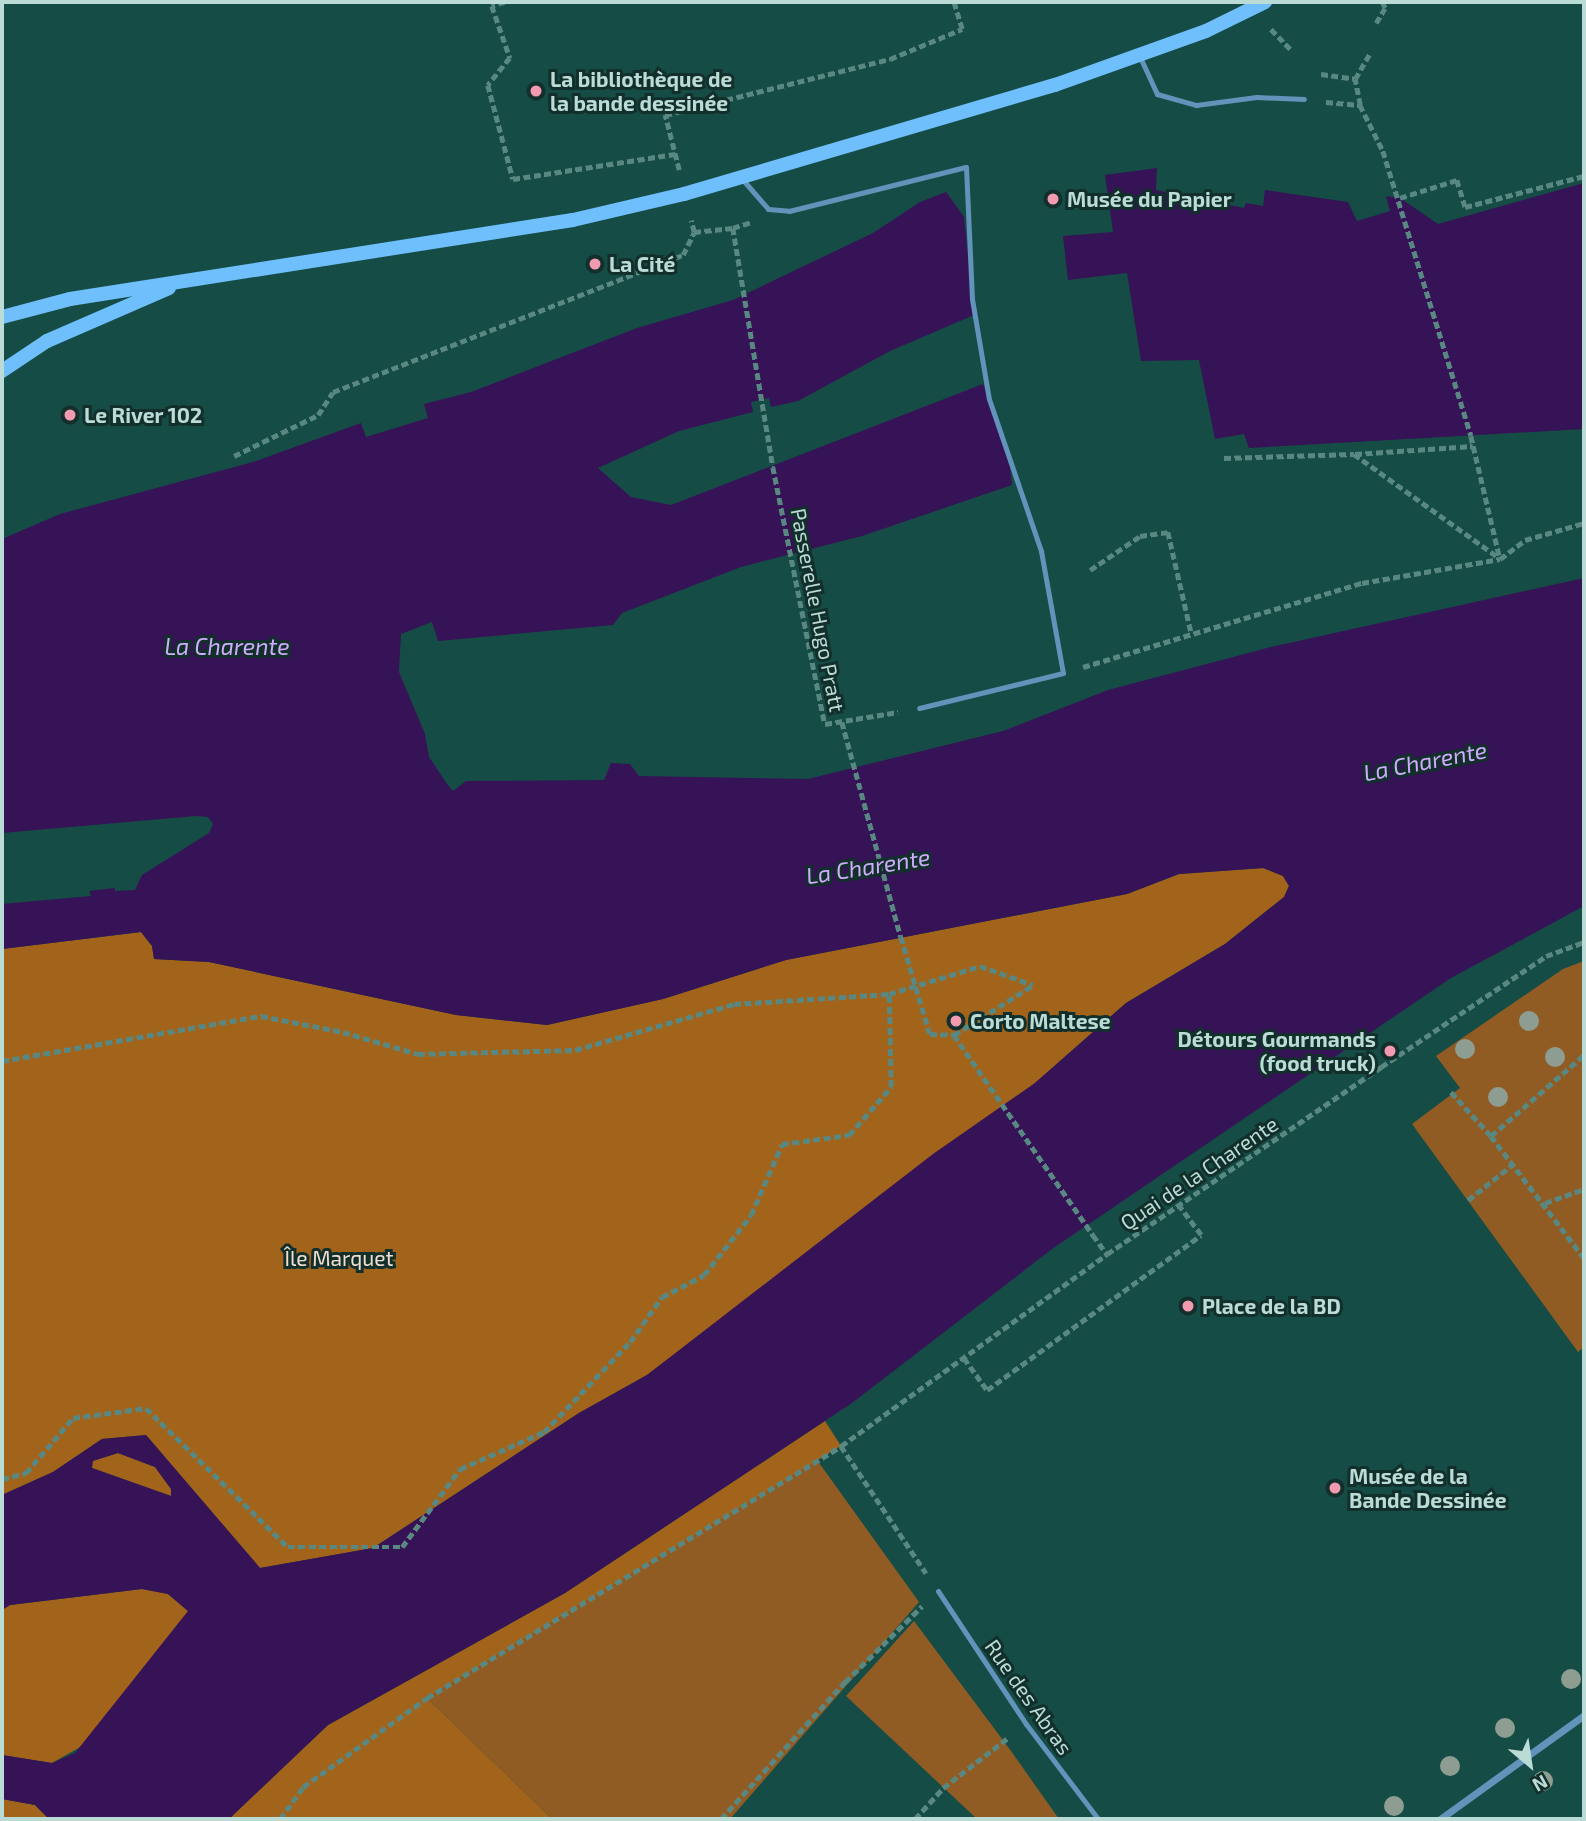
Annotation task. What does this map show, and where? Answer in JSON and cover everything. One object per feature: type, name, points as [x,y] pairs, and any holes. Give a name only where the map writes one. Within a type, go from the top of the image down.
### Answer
[{"type":"main road","points":[[2,317],[70,299],[573,220],[684,194],[1055,85],[1206,31],[1265,2]]},
{"type":"main road","points":[[2,371],[47,341],[188,279]]},
{"type":"street","points":[[1440,1819],[1584,1715]]},
{"type":"lane","points":[[1138,54],[1157,94],[1196,106],[1256,97],[1304,99]]},
{"type":"lane","points":[[741,177],[768,209],[789,211],[966,167],[972,299],[989,399],[1041,551],[1063,673],[919,708]]},
{"type":"lane","name":"Rue des Abras","points":[[938,1591],[1026,1724],[1098,1819]]},
{"type":"path","points":[[505,2],[492,6],[510,58],[488,85],[513,180],[674,154]]},
{"type":"path","points":[[684,194],[665,115],[891,59],[961,29],[954,2]]},
{"type":"path","points":[[1376,23],[1385,8],[1382,2]]},
{"type":"path","points":[[1370,53],[1355,79],[1360,105],[1399,198],[1471,436],[1500,559]]},
{"type":"path","points":[[1321,75],[1355,79]]},
{"type":"path","points":[[1304,99],[1360,105]]},
{"type":"path","points":[[1399,198],[1457,180],[1465,207],[1584,176]]},
{"type":"path","name":"Passerelle Hugo Pratt","points":[[234,456],[318,415],[333,393],[683,255],[694,232],[733,228],[773,467],[825,724],[842,722],[930,1034],[954,1035]]},
{"type":"path","points":[[1224,458],[1354,454],[1473,446]]},
{"type":"path","points":[[1354,454],[1500,559]]},
{"type":"path","points":[[1063,673],[1191,632],[1362,583],[1500,559],[1525,540],[1584,523]]},
{"type":"path","points":[[1090,570],[1140,536],[1168,531],[1191,632]]},
{"type":"path","points":[[842,722],[919,708]]},
{"type":"path","name":"Quai de la Charente","points":[[280,1819],[303,1787],[427,1698],[841,1446],[1107,1254],[1180,1207],[1546,956],[1584,942]]},
{"type":"path","points":[[2,1061],[261,1016],[343,1032],[418,1054],[575,1050],[734,1004],[889,994],[980,965],[1033,985],[954,1035],[1107,1254]]},
{"type":"path","points":[[2,1479],[26,1474],[73,1418],[145,1408],[288,1547],[402,1546],[460,1469],[544,1432],[630,1342],[662,1297],[704,1275],[751,1215],[782,1144],[849,1135],[891,1087],[889,994]]},
{"type":"path","points":[[1491,1136],[1584,1055]]},
{"type":"path","points":[[1451,1091],[1545,1203],[1584,1258]]},
{"type":"path","points":[[1468,1200],[1513,1165]]},
{"type":"path","points":[[1545,1203],[1584,1189]]},
{"type":"path","points":[[964,1358],[987,1390],[1201,1235],[1180,1207]]},
{"type":"path","points":[[721,1819],[845,1682],[938,1591],[841,1446]]},
{"type":"path","points":[[915,1819],[943,1788],[1026,1724]]},
{"type":"shaded area","points":[[1584,961],[1584,1347],[1578,1352],[1412,1124],[1460,1088],[1436,1056],[1563,969]]},
{"type":"shaded area","points":[[817,1460],[919,1602],[730,1819],[552,1819],[427,1698]]},
{"type":"shaded area","points":[[914,1621],[1059,1819],[977,1819],[846,1696]]},
{"type":"green space","name":"Île Marquet","points":[[1263,868],[1283,876],[1289,886],[1284,897],[1225,944],[1126,1003],[1035,1083],[647,1375],[579,1413],[373,1548],[260,1568],[146,1435],[102,1439],[53,1472],[2,1495],[2,949],[141,932],[152,946],[154,959],[209,962],[456,1015],[547,1025],[663,999],[786,960],[1127,894],[1179,874]]},
{"type":"green space","points":[[825,1421],[841,1446],[427,1698],[552,1819],[229,1819],[328,1725],[565,1593]]},
{"type":"green space","points":[[118,1453],[155,1467],[171,1489],[171,1496],[92,1468],[92,1461]]},
{"type":"green space","points":[[142,1589],[168,1594],[188,1611],[187,1616],[84,1745],[52,1763],[2,1755],[2,1610],[10,1605]]},
{"type":"green space","points":[[2,1799],[35,1805],[49,1819],[2,1819]]},
{"type":"water","points":[[1157,168],[1156,190],[1244,208],[1246,203],[1263,206],[1265,190],[1348,202],[1357,221],[1390,211],[1386,196],[1400,198],[1438,224],[1584,183],[1584,429],[1249,448],[1244,434],[1215,439],[1199,360],[1141,361],[1127,273],[1068,280],[1063,236],[1113,232],[1105,175]]},
{"type":"water","name":"La Charente","points":[[946,192],[964,217],[974,315],[890,351],[798,401],[771,407],[769,398],[751,402],[753,412],[679,431],[598,468],[631,497],[671,505],[983,384],[1008,449],[1012,485],[862,536],[741,567],[622,613],[613,625],[438,641],[432,622],[401,634],[399,672],[425,734],[429,757],[453,791],[466,781],[604,780],[611,763],[630,764],[639,776],[808,779],[1003,731],[1108,690],[1271,647],[1584,578],[1584,906],[1451,978],[1052,1249],[852,1403],[565,1593],[328,1725],[229,1819],[49,1819],[35,1805],[2,1799],[2,1755],[52,1763],[75,1753],[188,1611],[168,1594],[142,1589],[10,1605],[2,1610],[2,1495],[53,1472],[102,1439],[146,1435],[260,1568],[373,1548],[579,1413],[647,1375],[933,1154],[1035,1083],[1126,1003],[1225,944],[1284,897],[1289,886],[1283,876],[1263,868],[1179,874],[1127,894],[786,960],[663,999],[547,1025],[456,1015],[209,962],[154,959],[152,946],[141,932],[2,949],[2,904],[91,896],[89,891],[115,888],[115,891],[135,890],[142,875],[209,833],[213,824],[208,817],[196,816],[2,833],[2,539],[60,514],[253,462],[361,423],[366,437],[428,418],[424,404],[471,392],[637,328],[733,300],[873,233],[920,202]],"holes":[[[118,1453],[155,1467],[171,1489],[171,1496],[92,1468],[93,1461]]]},
{"type":"place","name":"La bibliothèque de la bande dessinée","points":[[536,91]]},
{"type":"place","name":"Musée du Papier","points":[[1053,199]]},
{"type":"place","name":"La Cité","points":[[595,264]]},
{"type":"place","name":"Le River 102","points":[[70,415]]},
{"type":"place","name":"Corto Maltese","points":[[956,1021]]},
{"type":"place","name":"Détours Gourmands (food truck)","points":[[1390,1051]]},
{"type":"place","name":"Place de la BD","points":[[1188,1306]]},
{"type":"place","name":"Musée de la Bande Dessinée","points":[[1335,1488]]}]
